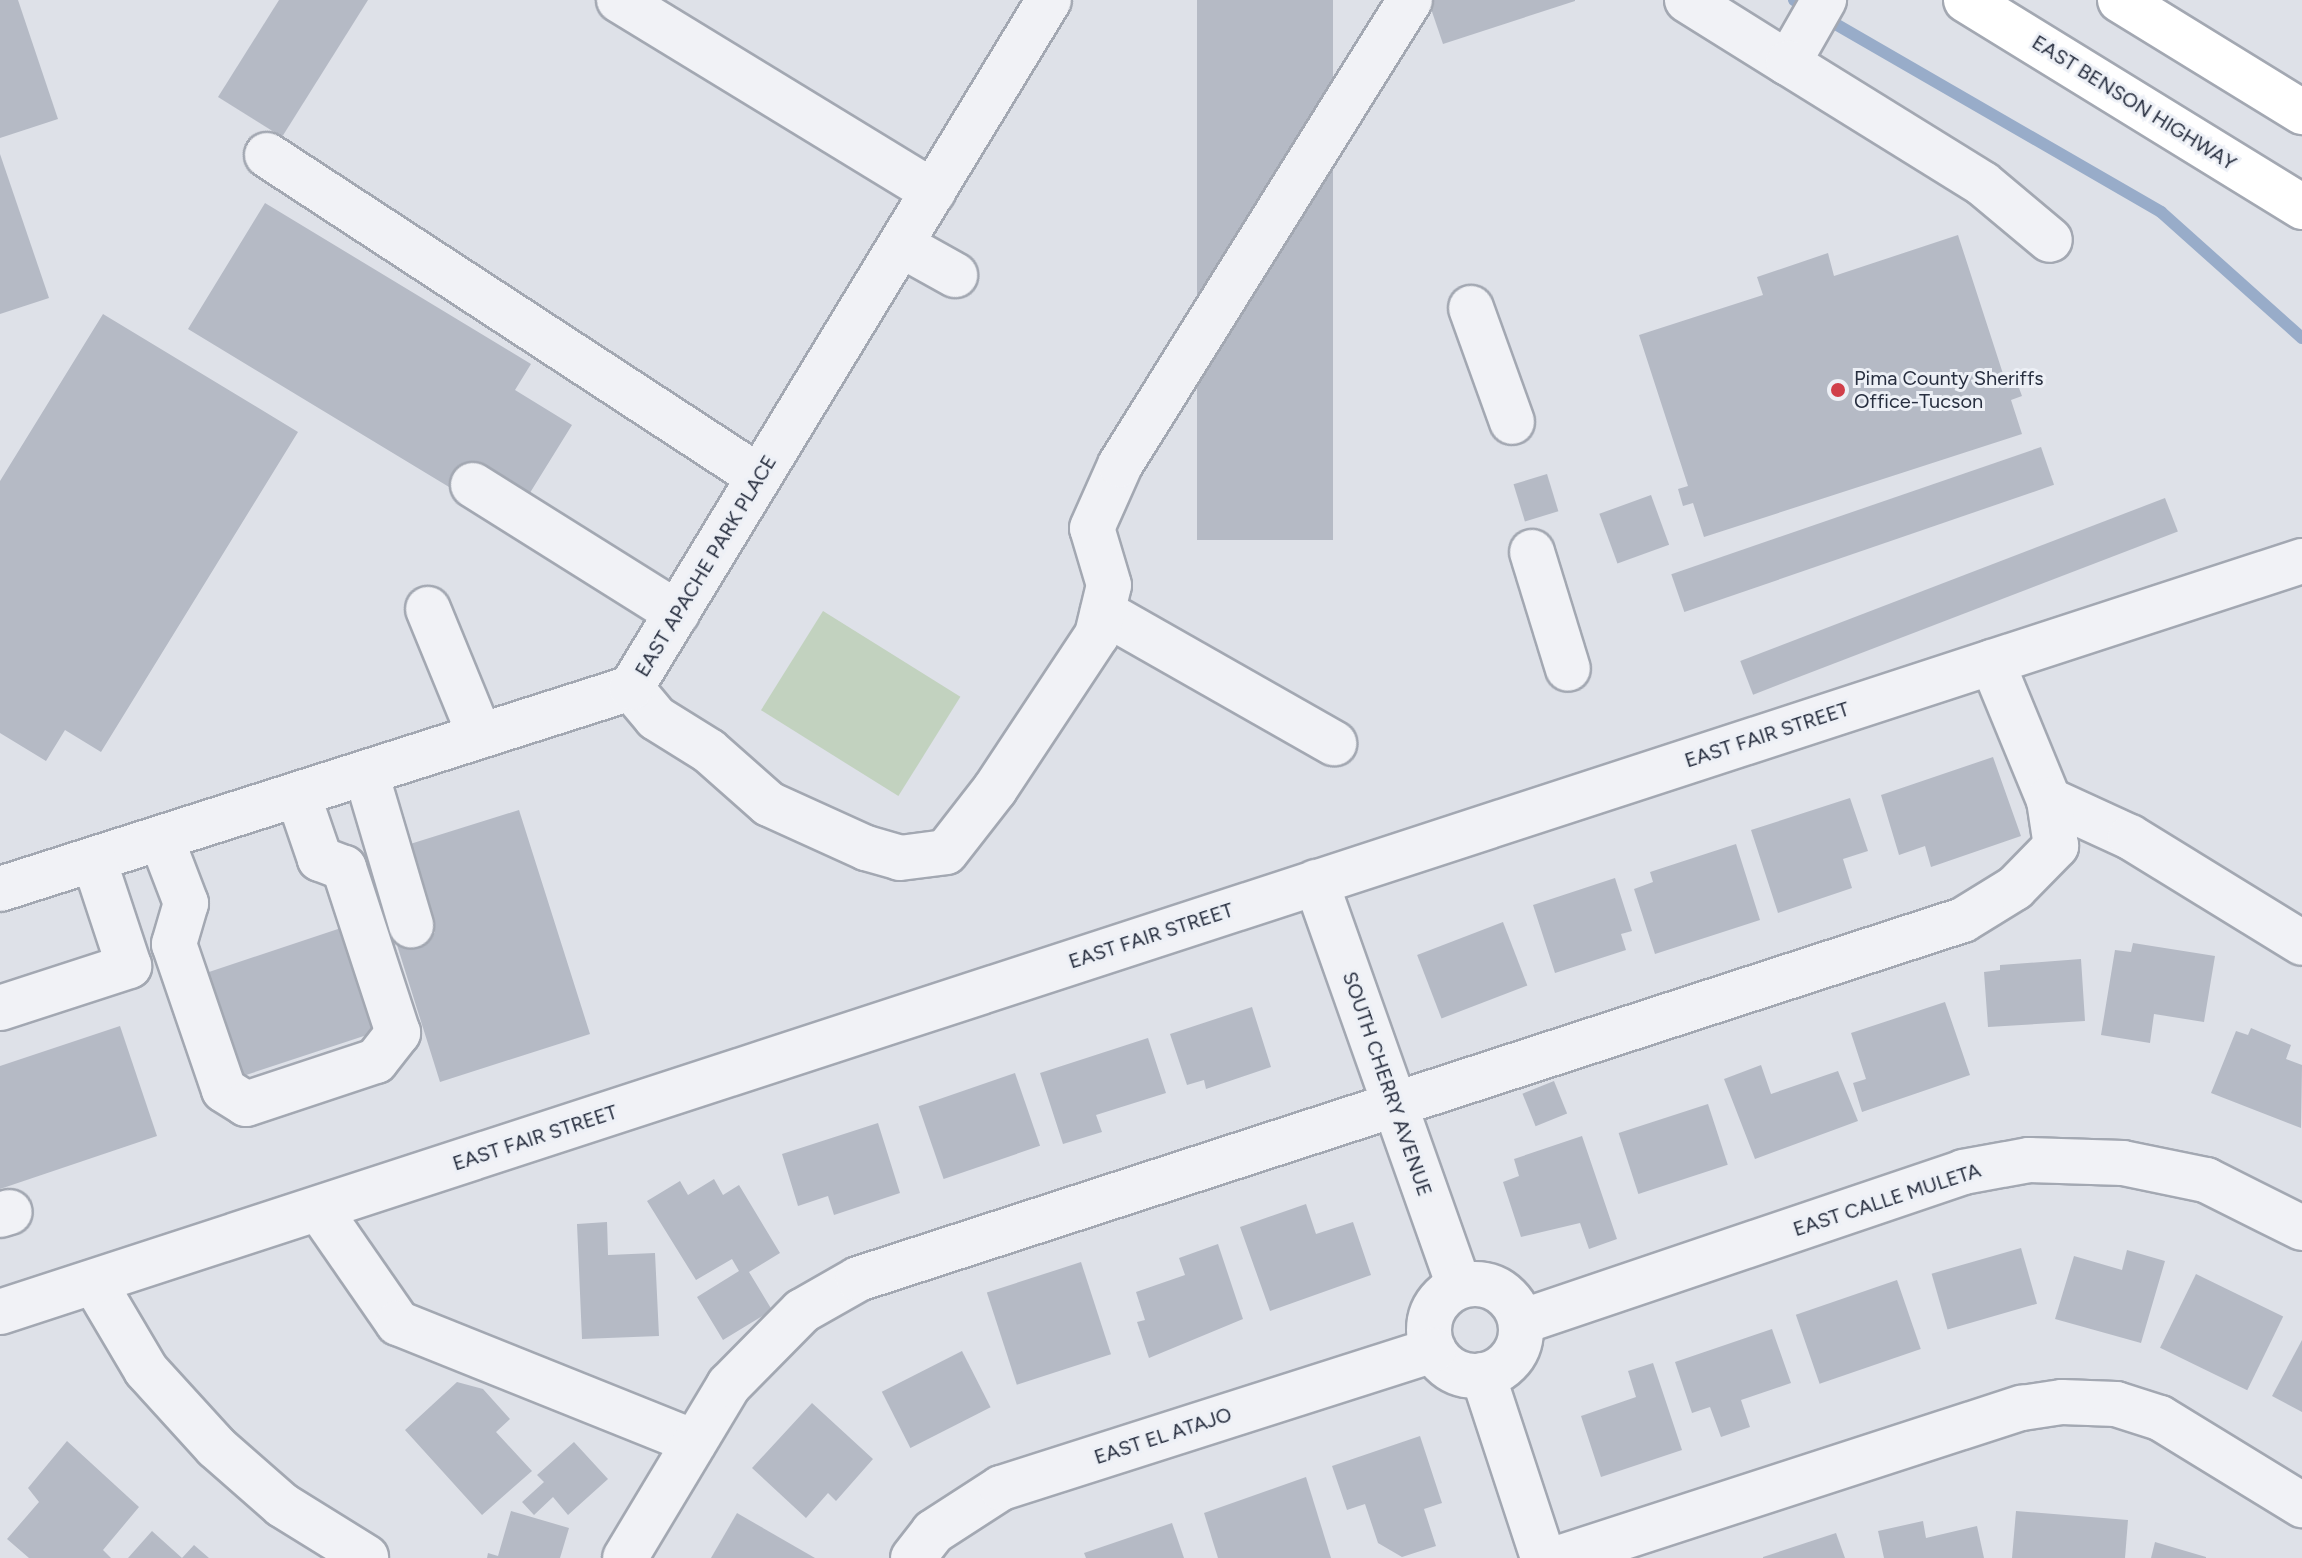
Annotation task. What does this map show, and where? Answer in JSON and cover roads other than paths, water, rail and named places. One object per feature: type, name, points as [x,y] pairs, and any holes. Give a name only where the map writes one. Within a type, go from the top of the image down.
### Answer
[{"type":"main road","name":"EAST BENSON HIGHWAY","points":[[1966,0],[2302,207]]},
{"type":"main road","points":[[2140,5],[2302,112]]},
{"type":"street","points":[[619,0],[933,192]]},
{"type":"street","points":[[631,688],[656,718],[709,751],[769,804],[889,855],[952,865],[995,789],[1097,635],[1109,585],[1092,528],[1120,465],[1410,0]]},
{"type":"street","points":[[1687,0],[1807,31],[2050,240]]},
{"type":"street","name":"EAST APACHE PARK PLACE","points":[[0,889],[631,688],[933,192],[1042,2]]},
{"type":"street","points":[[267,155],[664,420],[759,477]]},
{"type":"street","points":[[901,245],[955,275]]},
{"type":"street","points":[[1471,308],[1512,422]]},
{"type":"street","points":[[473,485],[677,613]]},
{"type":"street","points":[[1532,552],[1568,669]]},
{"type":"street","name":"EAST FAIR STREET","points":[[0,1312],[2302,561]]},
{"type":"street","points":[[428,609],[480,736]]},
{"type":"street","points":[[1103,612],[1334,743]]},
{"type":"street","points":[[625,1558],[729,1385],[802,1311],[858,1279],[1963,920],[2015,888],[2056,846],[2049,800],[1992,662]]},
{"type":"street","points":[[366,773],[411,925]]},
{"type":"street","points":[[161,838],[186,903],[174,944],[224,1090],[246,1104],[376,1061],[398,1033],[344,868],[320,859],[298,795]]},
{"type":"street","points":[[2049,800],[2130,837],[2302,943]]},
{"type":"street","points":[[0,1008],[129,966],[94,860]]},
{"type":"street","name":"SOUTH CHERRY AVENUE","points":[[1316,882],[1459,1286]]},
{"type":"street","name":"EAST CALLE MULETA","points":[[1521,1322],[1963,1172],[2029,1160],[2123,1163],[2206,1180],[2302,1228]]},
{"type":"street","points":[[319,1209],[398,1323],[694,1442]]},
{"type":"street","points":[[94,1282],[146,1370],[216,1447],[282,1505],[366,1557]]},
{"type":"street","points":[[1472,1283],[1498,1290],[1509,1298],[1521,1322],[1517,1350],[1509,1362],[1483,1375],[1453,1371],[1433,1350],[1429,1335],[1435,1305],[1459,1286],[1472,1283]]},
{"type":"street","name":"EAST EL ATAJO","points":[[913,1558],[933,1532],[1001,1488],[1433,1350]]},
{"type":"street","points":[[1483,1375],[1543,1558]]},
{"type":"street","points":[[1559,1558],[2022,1408],[2062,1402],[2116,1404],[2160,1418],[2302,1505]]},
{"type":"waterway","points":[[1794,0],[2161,212],[2302,338]]},
{"type":"place","name":"Pima County Sheriffs Office-Tucson","points":[[1838,390]]}]
